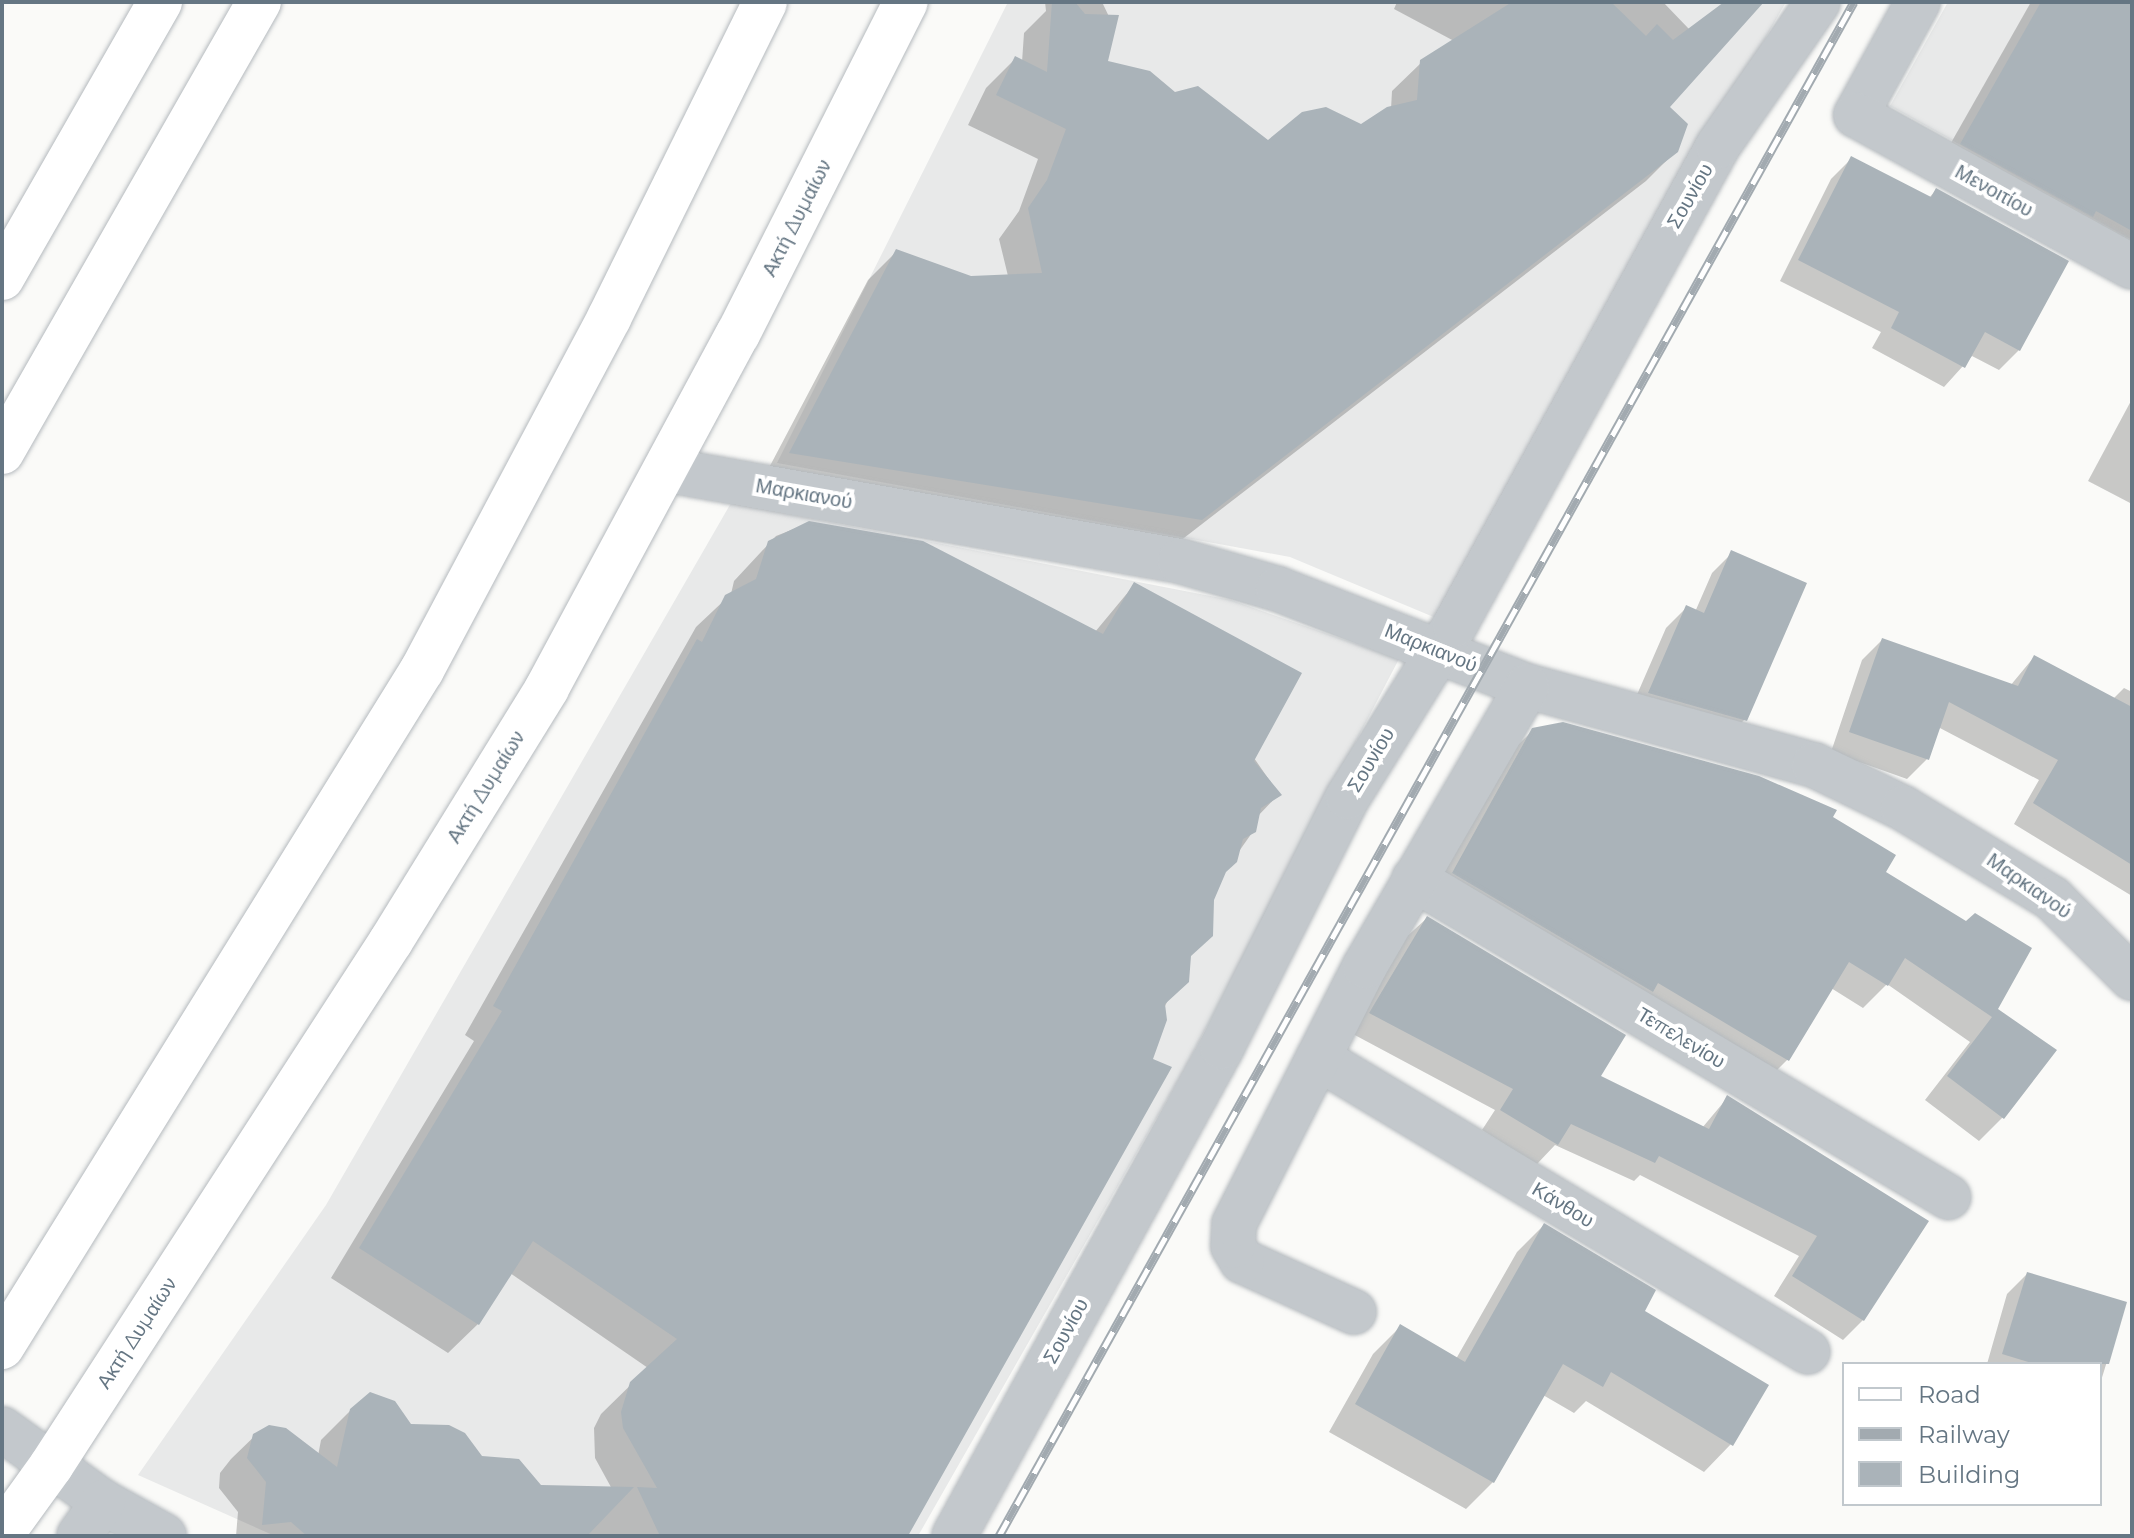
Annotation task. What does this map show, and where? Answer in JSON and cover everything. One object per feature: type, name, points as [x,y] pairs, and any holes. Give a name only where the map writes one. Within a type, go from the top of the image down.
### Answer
[{"type":"main road","points":[[2,278],[160,2]]},
{"type":"main road","points":[[2,452],[259,2]]},
{"type":"main road","points":[[2,1347],[422,670],[609,318],[765,2]]},
{"type":"main road","name":"Ακτή Δυμαίων","points":[[2,1534],[51,1466],[481,795],[554,675],[667,470],[906,2]]},
{"type":"street","name":"Σουνίου","points":[[954,1536],[1222,1047],[1312,864],[1439,649],[1718,146],[1752,91],[1797,39],[1818,2]]},
{"type":"street","name":"Μενοιτίου","points":[[1918,2],[1856,115],[2132,267]]},
{"type":"street","name":"Μαρκιανού","points":[[667,470],[1180,561],[1278,589],[1439,649],[1527,686],[1814,765],[1903,808],[2017,875],[2089,930],[2132,978]]},
{"type":"street","points":[[1354,1312],[1242,1261],[1233,1246],[1234,1224],[1414,879],[1527,686]]},
{"type":"street","name":"Τεπελενίου","points":[[1414,879],[1948,1197]]},
{"type":"street","name":"Κάνθου","points":[[1318,1058],[1808,1352]]},
{"type":"street","points":[[2,1429],[51,1466],[91,1519],[164,1536]]},
{"type":"shaded area","points":[[1008,2],[1786,2],[1436,618],[1290,557],[777,463]]},
{"type":"shaded area","points":[[1948,2],[2132,2],[2132,240],[1890,106]]},
{"type":"shaded area","points":[[731,503],[1231,600],[1399,659],[1184,1070],[918,1536],[275,1536],[138,1475],[326,1205]]},
{"type":"building","points":[[1052,2],[1075,2],[1085,14],[1119,15],[1108,61],[1150,71],[1175,92],[1198,86],[1268,140],[1302,112],[1326,107],[1361,124],[1387,107],[1417,100],[1420,60],[1512,2],[1611,2],[1646,36],[1657,24],[1673,40],[1724,2],[1764,2],[1670,107],[1688,124],[1678,152],[1202,520],[789,453],[896,249],[971,276],[1042,273],[1028,208],[1047,180],[1066,129],[996,95],[1015,56],[1047,72]]},
{"type":"building","points":[[2041,2],[2132,2],[2132,231],[2096,211],[2093,217],[1960,144]]},
{"type":"building","points":[[1851,156],[1931,197],[1936,188],[2069,261],[2020,351],[1985,332],[1965,368],[1891,328],[1899,312],[1798,260]]},
{"type":"building","points":[[809,521],[923,541],[1103,634],[1134,582],[1302,673],[1254,761],[1282,795],[1261,808],[1256,832],[1243,839],[1237,862],[1226,872],[1214,900],[1213,936],[1191,956],[1189,982],[1165,1004],[1167,1020],[1153,1059],[1172,1067],[908,1536],[660,1536],[637,1487],[657,1488],[623,1428],[621,1412],[630,1382],[677,1339],[533,1241],[479,1325],[359,1248],[502,1011],[493,1006],[697,639],[702,642],[725,595],[756,579],[768,541]]},
{"type":"building","points":[[1731,550],[1807,583],[1747,721],[1648,693],[1686,605],[1704,613]]},
{"type":"building","points":[[1882,638],[2018,686],[2034,655],[2132,707],[2132,865],[2033,803],[2058,760],[1949,702],[1929,760],[1849,732]]},
{"type":"building","points":[[1563,722],[1759,776],[1837,810],[1833,817],[1896,855],[1886,872],[1966,921],[1975,913],[2032,948],[1998,1009],[2057,1050],[2004,1119],[1947,1076],[1992,1017],[1905,958],[1888,986],[1849,962],[1789,1061],[1658,983],[1653,992],[1452,873],[1532,728]]},
{"type":"building","points":[[1427,916],[1626,1035],[1601,1076],[1709,1129],[1727,1095],[1929,1221],[1864,1321],[1792,1276],[1817,1236],[1659,1156],[1655,1163],[1571,1124],[1558,1145],[1500,1110],[1513,1089],[1369,1013]]},
{"type":"building","points":[[1544,1223],[1656,1290],[1645,1311],[1769,1385],[1733,1446],[1611,1372],[1603,1387],[1563,1364],[1494,1483],[1355,1404],[1400,1324],[1465,1362]]},
{"type":"building","points":[[2027,1272],[2127,1302],[2109,1364],[2028,1362],[2002,1354]]},
{"type":"building","points":[[370,1392],[395,1401],[411,1424],[449,1425],[465,1433],[482,1456],[519,1459],[541,1485],[634,1487],[587,1536],[307,1536],[291,1522],[262,1525],[266,1482],[247,1458],[253,1434],[269,1425],[286,1428],[337,1467],[350,1409]]},
{"type":"railway","points":[[999,1536],[1854,2]]}]
